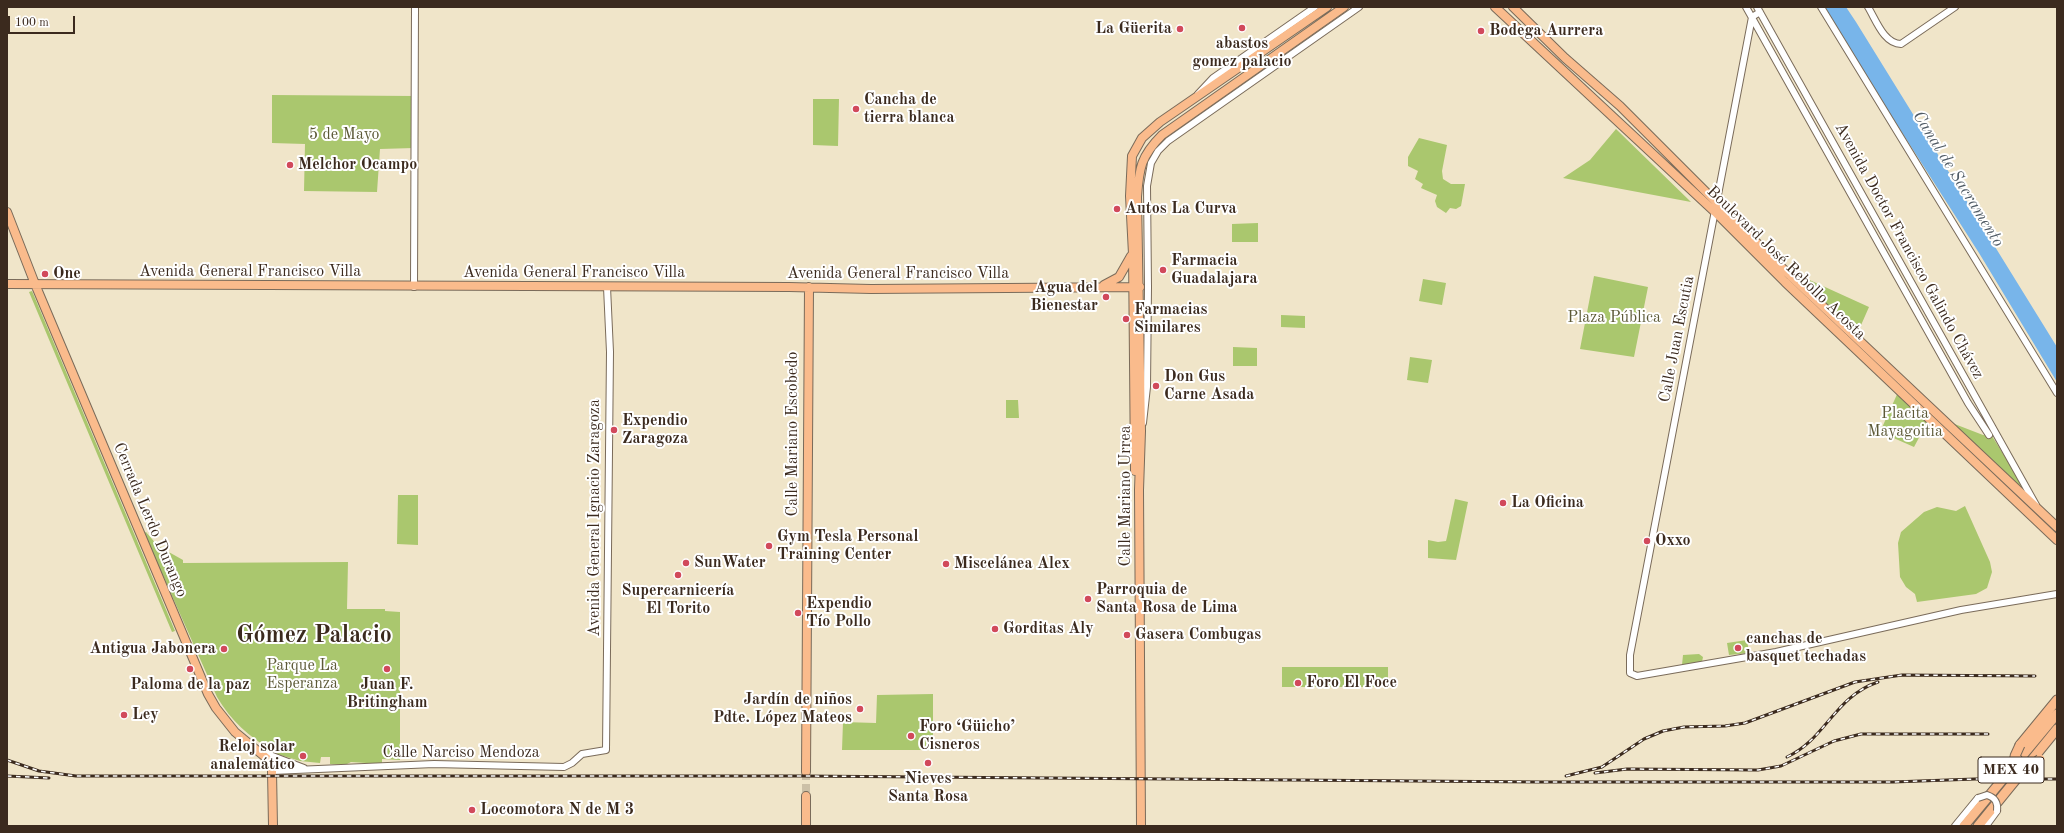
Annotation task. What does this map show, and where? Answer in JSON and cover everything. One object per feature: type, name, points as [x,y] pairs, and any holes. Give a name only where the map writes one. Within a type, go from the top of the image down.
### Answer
[{"type":"highway","points":[[2057,700],[2020,745],[2015,756],[2022,766],[2030,767],[2040,759],[2057,738]]},
{"type":"highway","name":"MEX 40","points":[[1964,826],[2057,714]]},
{"type":"highway","name":"MEX 40","points":[[1978,826],[2057,729]]},
{"type":"main road","points":[[1136,287],[1130,196],[1134,151],[1142,138],[1195,98],[1327,7]]},
{"type":"main road","points":[[1136,287],[1137,197],[1141,164],[1151,146],[1162,135],[1188,122],[1344,7]]},
{"type":"main road","name":"Boulevard José Rebollo Acosta","points":[[1495,7],[1714,212],[1854,348],[2057,540]]},
{"type":"main road","name":"Boulevard José Rebollo Acosta","points":[[1513,7],[1565,58],[1624,110],[1780,266],[2057,527]]},
{"type":"main road","points":[[1540,48],[1545,47],[1559,57],[1565,58]]},
{"type":"main road","points":[[1595,100],[1614,112],[1624,110]]},
{"type":"main road","name":"Cerrada Lerdo Durango","points":[[7,212],[31,275],[208,694],[224,721],[245,741],[270,761],[272,771]]},
{"type":"main road","points":[[1096,288],[1114,281],[1119,277],[1133,254]]},
{"type":"main road","points":[[24,284],[31,275]]},
{"type":"main road","name":"Avenida General Francisco Villa","points":[[7,284],[414,287],[809,287],[871,289],[1136,287]]},
{"type":"main road","name":"Calle Mariano Escobedo","points":[[806,772],[809,287]]},
{"type":"main road","name":"Calle Mariano Urrea","points":[[1136,287],[1141,431],[1139,490],[1141,826]]},
{"type":"main road","name":"Calle Mariano Urrea","points":[[1136,287],[1137,826]]},
{"type":"main road","points":[[1854,348],[1862,348],[1885,366]]},
{"type":"main road","points":[[272,771],[273,826]]},
{"type":"main road","points":[[806,796],[806,826]]},
{"type":"street","points":[[414,287],[415,7]]},
{"type":"street","points":[[1195,98],[1204,86],[1213,78],[1315,7]]},
{"type":"street","points":[[1141,431],[1145,415],[1147,387],[1148,173],[1158,151],[1188,122],[1359,7]]},
{"type":"street","name":"Avenida Doctor Francisco Galindo Chávez","points":[[1746,7],[1968,403],[1989,435]]},
{"type":"street","points":[[1820,7],[2057,393]]},
{"type":"street","points":[[1868,7],[1888,38],[1894,43],[1902,44],[1955,7]]},
{"type":"street","points":[[1752,17],[1758,9]]},
{"type":"street","name":"Avenida Doctor Francisco Galindo Chávez","points":[[1758,9],[2038,508]]},
{"type":"street","name":"Calle Juan Escutia","points":[[1752,17],[1630,654],[1628,667],[1631,675],[1637,676],[1708,665],[1776,652],[1961,610],[2057,594]]},
{"type":"street","name":"Avenida General Ignacio Zaragoza","points":[[606,750],[610,352],[607,287]]},
{"type":"street","name":"Calle Narciso Mendoza","points":[[272,771],[434,764],[564,767],[572,763],[582,754],[606,750]]},
{"type":"street","name":"Calle Narciso Mendoza","points":[[260,752],[293,765],[312,770]]},
{"type":"street","points":[[1955,826],[1978,798],[1987,795],[1994,798],[1997,804],[1997,811],[1986,826]]},
{"type":"green space","name":"5 de Mayo","points":[[272,95],[414,96],[414,148],[380,149],[377,192],[304,191],[305,144],[272,143]]},
{"type":"green space","points":[[813,99],[839,99],[838,146],[813,145]]},
{"type":"green space","points":[[1616,129],[1691,202],[1563,178],[1590,160]]},
{"type":"green space","points":[[1419,138],[1447,145],[1442,171],[1443,179],[1451,184],[1465,184],[1461,206],[1456,209],[1450,208],[1446,213],[1437,207],[1435,201],[1437,195],[1421,188],[1423,184],[1415,179],[1418,171],[1408,166],[1408,157]]},
{"type":"green space","points":[[1258,223],[1258,242],[1232,242],[1232,224]]},
{"type":"green space","points":[[1792,272],[1869,307],[1858,332]]},
{"type":"green space","name":"Plaza Pública","points":[[1594,276],[1648,287],[1634,357],[1580,349]]},
{"type":"green space","points":[[1423,279],[1446,283],[1442,305],[1419,301]]},
{"type":"green space","points":[[32,291],[175,631],[172,632],[29,292]]},
{"type":"green space","points":[[1281,315],[1305,316],[1305,328],[1281,327]]},
{"type":"green space","points":[[1233,347],[1257,348],[1257,366],[1233,366]]},
{"type":"green space","points":[[1410,357],[1432,360],[1428,383],[1407,380]]},
{"type":"green space","name":"Placita Mayagoitia","points":[[1899,390],[1929,419],[1914,447],[1880,432]]},
{"type":"green space","points":[[1006,400],[1018,400],[1019,418],[1006,418]]},
{"type":"green space","points":[[1952,423],[1983,435],[1992,436],[2032,500]]},
{"type":"green space","points":[[398,495],[418,495],[418,545],[397,544]]},
{"type":"green space","points":[[1455,499],[1468,502],[1456,560],[1428,558],[1428,540],[1438,542],[1446,541]]},
{"type":"green space","points":[[1965,506],[1990,562],[1992,572],[1987,588],[1976,594],[1917,602],[1915,594],[1906,587],[1900,577],[1898,543],[1901,532],[1924,512],[1937,507],[1956,511]]},
{"type":"green space","name":"Parque La Esperanza","points":[[146,532],[158,546],[183,560],[183,563],[348,562],[347,609],[385,609],[385,611],[400,612],[400,760],[382,759],[382,764],[351,762],[345,765],[330,764],[330,757],[321,757],[320,763],[300,761],[272,751],[256,740],[234,721],[217,697],[144,533]]},
{"type":"green space","name":"canchas de basquet techadas","points":[[1747,640],[1749,653],[1729,655],[1727,643]]},
{"type":"green space","points":[[1699,654],[1703,657],[1702,662],[1682,665],[1683,655]]},
{"type":"green space","points":[[1282,667],[1388,667],[1388,687],[1282,687]]},
{"type":"green space","points":[[933,694],[933,750],[842,750],[843,722],[876,723],[877,695]]},
{"type":"water","name":"Canal de Sacramento","points":[[1824,7],[1846,7],[1856,22],[2057,347],[2057,382],[1979,253],[1862,70]]},
{"type":"tunnel","points":[[806,772],[806,796]]},
{"type":"railway","points":[[1566,776],[1602,767],[1644,739],[1663,731],[1684,727],[1725,726],[1745,723],[1855,682],[1902,675],[2035,676]]},
{"type":"railway","points":[[1787,757],[1811,740],[1851,698],[1863,689],[1878,682]]},
{"type":"railway","points":[[1595,773],[1627,769],[1758,770],[1781,766],[1834,741],[1861,734],[1988,734]]},
{"type":"railway","points":[[7,760],[39,771],[76,776],[801,776],[1539,782],[1893,782],[1975,779],[2057,779]]},
{"type":"railway","points":[[7,776],[49,778]]},
{"type":"place","name":"abastos gomez palacio","points":[[1242,28]]},
{"type":"place","name":"La Güerita","points":[[1180,29]]},
{"type":"place","name":"Bodega Aurrera","points":[[1481,31]]},
{"type":"place","name":"Cancha de tierra blanca","points":[[856,109]]},
{"type":"place","name":"Melchor Ocampo","points":[[290,165]]},
{"type":"place","name":"Autos La Curva","points":[[1117,209]]},
{"type":"place","name":"Farmacia Guadalajara","points":[[1163,270]]},
{"type":"place","name":"One","points":[[45,274]]},
{"type":"place","name":"Agua del Bienestar","points":[[1106,297]]},
{"type":"place","name":"Farmacias Similares","points":[[1126,319]]},
{"type":"place","name":"Don Gus Carne Asada","points":[[1156,386]]},
{"type":"place","name":"Expendio Zaragoza","points":[[614,430]]},
{"type":"place","name":"La Oficina","points":[[1503,503]]},
{"type":"place","name":"Oxxo","points":[[1647,541]]},
{"type":"place","name":"Gym Tesla Personal Training Center","points":[[769,546]]},
{"type":"place","name":"SunWater","points":[[686,563]]},
{"type":"place","name":"Miscelánea Alex","points":[[946,564]]},
{"type":"place","name":"Supercarnicería El Torito","points":[[678,575]]},
{"type":"place","name":"Parroquia de Santa Rosa de Lima","points":[[1088,599]]},
{"type":"place","name":"Expendio Tío Pollo","points":[[798,613]]},
{"type":"place","name":"Gorditas Aly","points":[[995,629]]},
{"type":"place","name":"Gasera Combugas","points":[[1127,635]]},
{"type":"place","name":"canchas de basquet techadas","points":[[1738,648]]},
{"type":"place","name":"Antigua Jabonera","points":[[224,649]]},
{"type":"place","name":"Paloma de la paz","points":[[190,669]]},
{"type":"place","name":"Juan F. Britingham","points":[[387,669]]},
{"type":"place","name":"Foro El Foce","points":[[1298,683]]},
{"type":"place","name":"Jardín de niños Pdte. López Mateos","points":[[860,709]]},
{"type":"place","name":"Ley","points":[[124,715]]},
{"type":"place","name":"Foro ‘Güicho’ Cisneros","points":[[911,736]]},
{"type":"place","name":"Reloj solar analemático","points":[[303,756]]},
{"type":"place","name":"Nieves Santa Rosa","points":[[928,763]]},
{"type":"place","name":"Locomotora N de M 3","points":[[472,810]]},
{"type":"district","name":"Gómez Palacio","points":[[314,636]]}]
